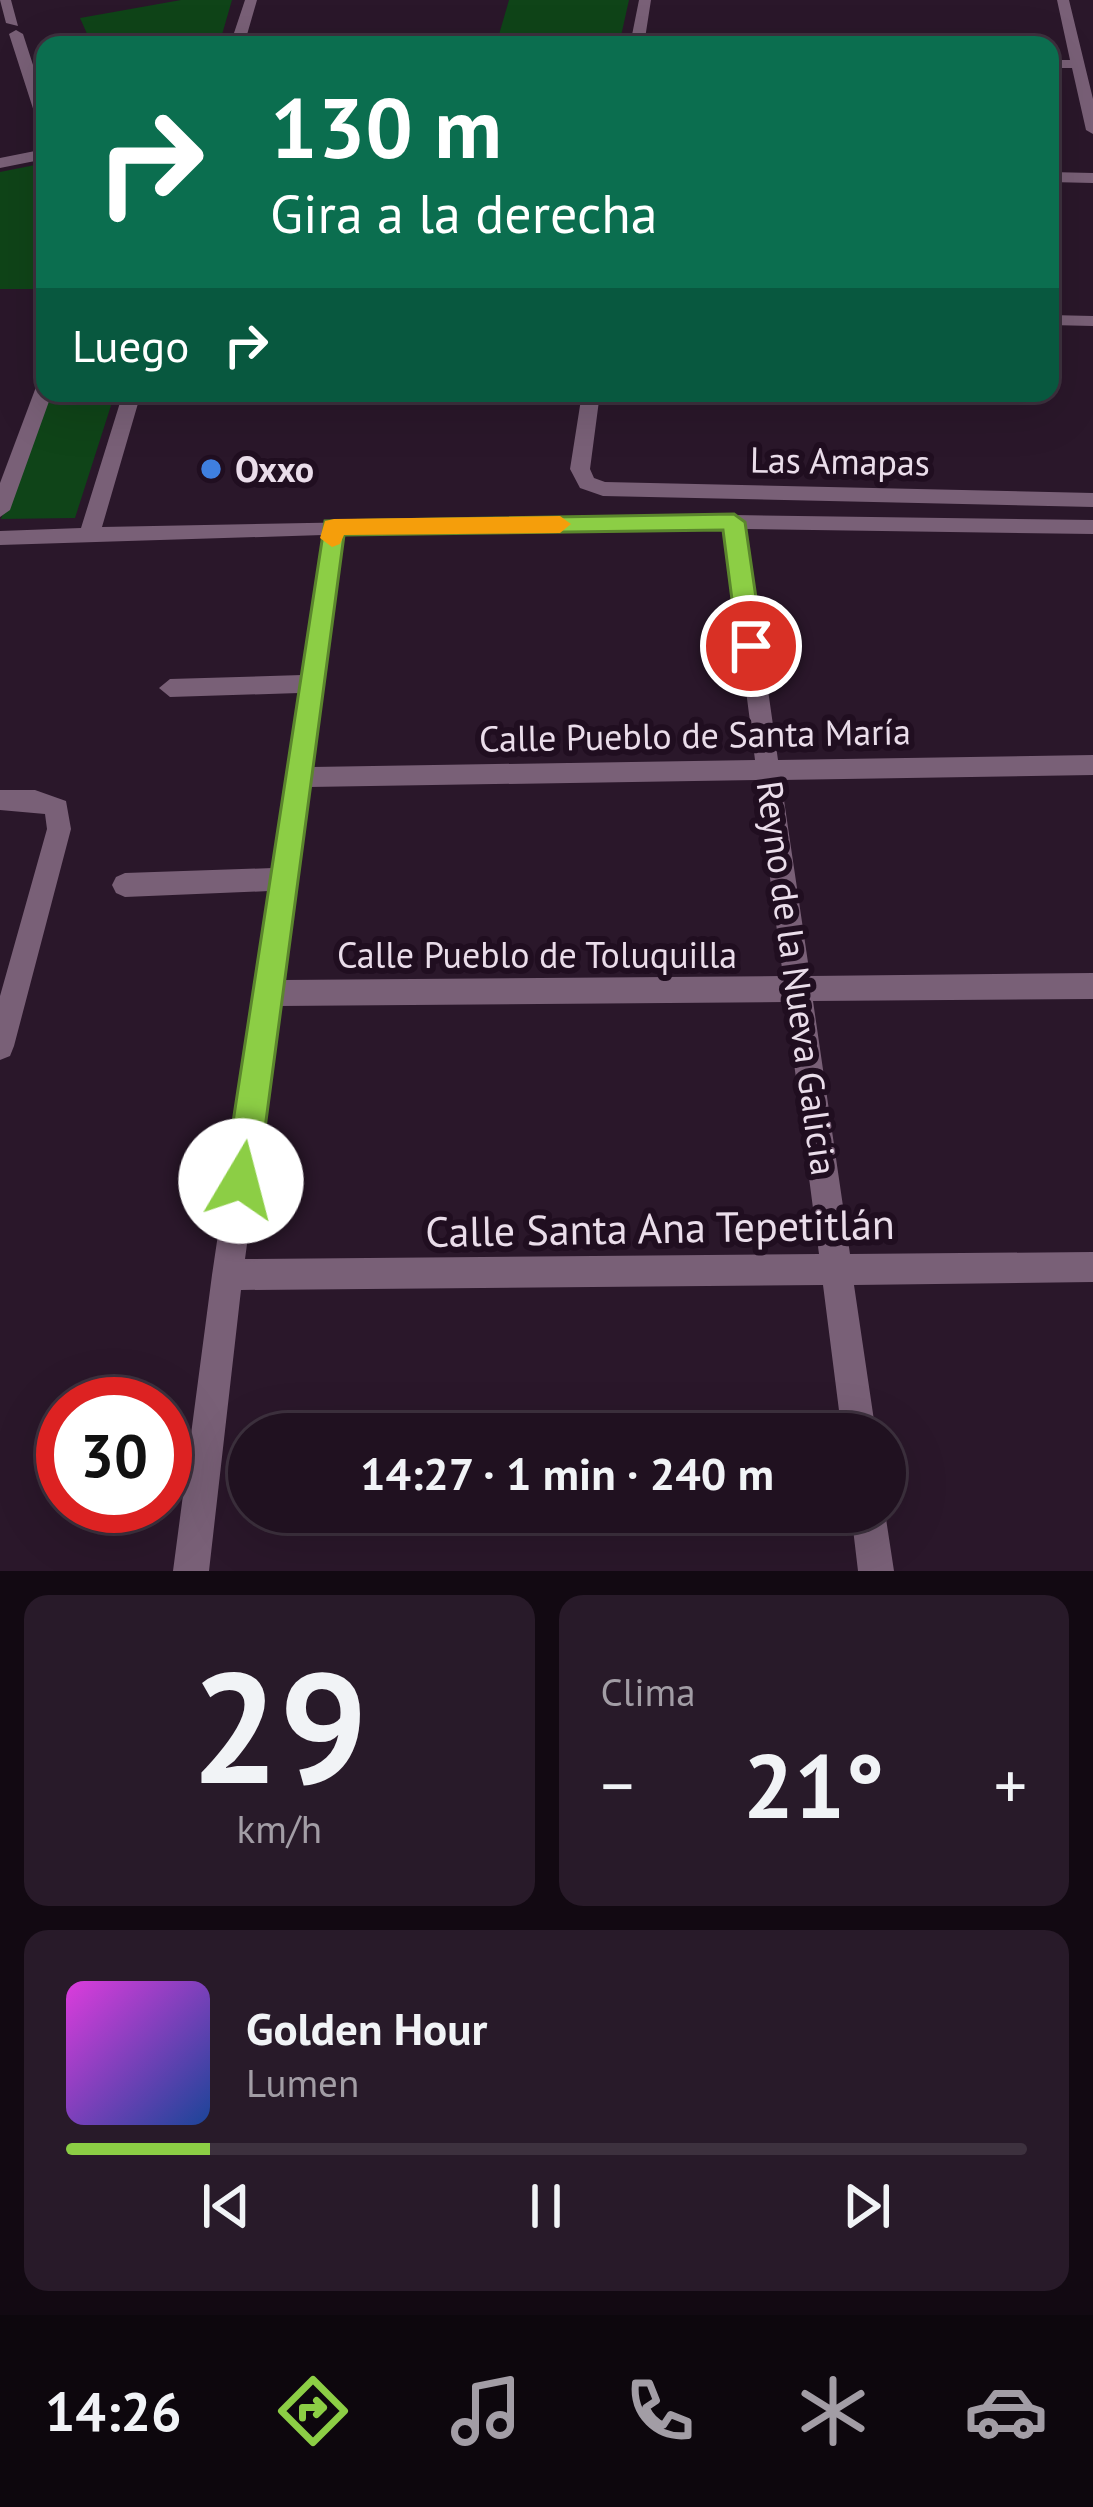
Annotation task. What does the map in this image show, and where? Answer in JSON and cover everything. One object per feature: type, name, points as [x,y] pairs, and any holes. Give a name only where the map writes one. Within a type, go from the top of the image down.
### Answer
[{"type":"street","points":[[5,0],[36,95]]},
{"type":"street","points":[[240,36],[251,0]]},
{"type":"street","points":[[639,36],[645,0]]},
{"type":"street","points":[[1063,0],[1093,130]]},
{"type":"street","points":[[1059,64],[1078,64]]},
{"type":"street","points":[[0,163],[36,156]]},
{"type":"street","points":[[1059,177],[1093,178]]},
{"type":"street","points":[[1059,320],[1093,321]]},
{"type":"street","points":[[0,509],[39,402]]},
{"type":"street","points":[[89,536],[129,402]]},
{"type":"street","name":"Las Amapas","points":[[590,402],[580,469],[587,483],[604,489],[1093,500]]},
{"type":"street","points":[[0,538],[334,527],[734,522],[1093,527]]},
{"type":"street","name":"Reyno de la Nueva Galicia","points":[[734,522],[856,1413]]},
{"type":"street","points":[[191,1571],[227,1275],[334,527]]},
{"type":"street","points":[[170,688],[312,684]]},
{"type":"street","name":"Calle Pueblo de Santa María","points":[[299,777],[1093,765]]},
{"type":"street","points":[[0,800],[35,800],[57,808],[59,829],[0,1046]]},
{"type":"street","points":[[125,885],[284,879]]},
{"type":"street","name":"Calle Pueblo de Toluquilla","points":[[269,993],[1093,986]]},
{"type":"street","name":"Calle Santa Ana Tepetitlán","points":[[227,1275],[1093,1267]]},
{"type":"street","points":[[871,1533],[876,1571]]},
{"type":"green space","points":[[181,0],[232,0],[222,36],[88,36],[80,18]]},
{"type":"green space","points":[[509,0],[629,0],[621,36],[499,36]]},
{"type":"green space","points":[[36,165],[36,289],[0,289],[0,172]]},
{"type":"green space","points":[[45,402],[112,402],[75,518],[1,519]]},
{"type":"slow traffic","points":[[332,538],[334,527],[560,524]]},
{"type":"place","name":"Oxxo","points":[[211,469]]},
{"type":"route","points":[[241,1181],[334,527],[734,522],[751,646]]}]
